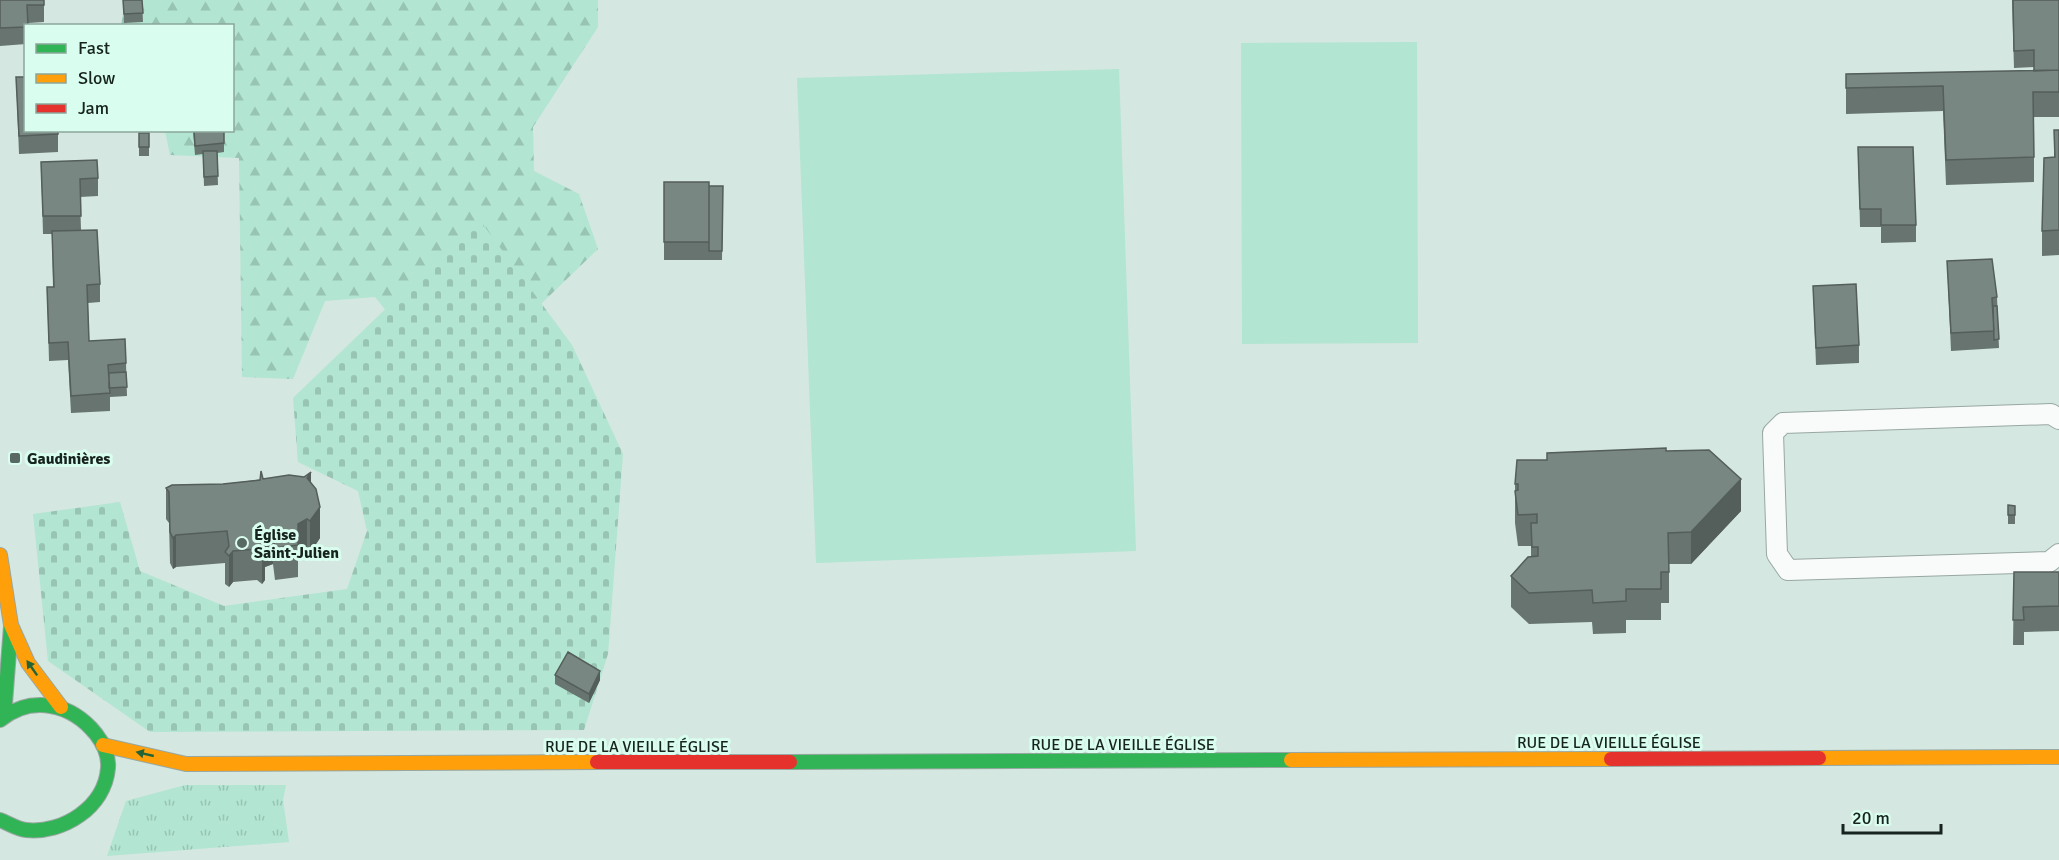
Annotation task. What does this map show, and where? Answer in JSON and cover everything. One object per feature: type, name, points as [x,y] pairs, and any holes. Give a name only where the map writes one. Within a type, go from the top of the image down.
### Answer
[{"type":"main road","points":[[0,555],[11,625],[27,663],[61,707]]},
{"type":"main road","points":[[11,625],[2,718],[32,706],[61,707],[79,716],[93,728],[103,745],[108,760],[108,777],[104,793],[93,811],[75,830],[39,836],[20,832]]},
{"type":"main road","points":[[103,745],[186,764]]},
{"type":"main road","name":"RUE DE LA VIEILLE ÉGLISE","points":[[186,764],[2059,757]]},
{"type":"main road","points":[[155,772],[186,764]]},
{"type":"main road","points":[[104,793],[124,782]]},
{"type":"main road","points":[[0,820],[20,832],[32,845]]},
{"type":"lane","points":[[2059,419],[2051,414],[1783,423],[1773,434],[1778,554],[1788,570],[2049,562],[2059,554]]},
{"type":"green space","points":[[125,0],[598,0],[598,27],[533,127],[534,171],[579,194],[598,249],[486,357],[444,383],[375,297],[325,301],[293,379],[242,377],[239,158],[170,155],[165,132],[234,132],[234,24],[121,24]]},
{"type":"green space","points":[[1417,42],[1418,343],[1242,344],[1241,43]]},
{"type":"green space","points":[[1119,69],[1136,551],[816,563],[797,78]]},
{"type":"green space","points":[[479,219],[572,345],[623,454],[608,654],[584,730],[150,732],[48,661],[33,514],[120,502],[140,571],[224,606],[347,589],[367,531],[358,491],[298,462],[293,398]]},
{"type":"green space","points":[[185,785],[286,785],[283,800],[289,842],[107,856],[126,801]]},
{"type":"building","points":[[0,0],[44,0],[44,5],[27,5],[28,24],[24,24],[24,27],[0,28]]},
{"type":"building","points":[[123,0],[142,0],[143,13],[124,14]]},
{"type":"building","points":[[2013,0],[2059,0],[2059,70],[2034,71],[2034,50],[2014,51]]},
{"type":"building","points":[[2059,70],[2059,92],[2033,92],[2034,157],[1946,160],[1943,86],[1846,88],[1846,74]]},
{"type":"building","points":[[16,77],[24,77],[24,132],[58,132],[58,134],[19,136]]},
{"type":"building","points":[[2054,130],[2059,130],[2059,230],[2042,231],[2044,158],[2055,157]]},
{"type":"building","points":[[194,132],[224,132],[224,143],[195,146]]},
{"type":"building","points":[[139,133],[149,133],[149,147],[139,147]]},
{"type":"building","points":[[1858,147],[1913,147],[1916,225],[1881,225],[1881,209],[1860,209]]},
{"type":"building","points":[[203,151],[217,151],[218,176],[204,177]]},
{"type":"building","points":[[97,160],[98,178],[80,179],[81,216],[43,216],[41,162]]},
{"type":"building","points":[[664,182],[709,182],[709,242],[664,242]]},
{"type":"building","points":[[709,186],[723,186],[722,251],[709,251]]},
{"type":"building","points":[[97,230],[100,284],[87,285],[89,341],[125,339],[126,363],[108,365],[110,393],[71,396],[68,342],[49,343],[47,287],[54,287],[52,231]]},
{"type":"building","points":[[1992,259],[1997,297],[1992,298],[1994,331],[1951,333],[1947,261]]},
{"type":"building","points":[[1856,284],[1859,345],[1816,348],[1813,286]]},
{"type":"building","points":[[1993,306],[1997,306],[1999,339],[1994,340]]},
{"type":"building","points":[[126,372],[127,387],[109,388],[109,373]]},
{"type":"building","points":[[1666,448],[1666,451],[1709,450],[1741,479],[1691,532],[1668,533],[1669,572],[1661,572],[1661,589],[1626,589],[1626,601],[1593,603],[1592,590],[1529,593],[1511,576],[1528,557],[1538,556],[1538,547],[1532,547],[1531,523],[1537,523],[1537,514],[1518,515],[1515,491],[1518,490],[1518,484],[1515,484],[1517,460],[1547,460],[1547,453]]},
{"type":"building","points":[[261,471],[263,479],[289,475],[304,477],[311,472],[307,478],[316,489],[320,507],[310,521],[307,519],[298,524],[298,545],[275,548],[273,532],[260,537],[265,549],[262,553],[257,549],[233,551],[229,556],[225,552],[229,546],[227,531],[176,535],[173,538],[170,532],[169,492],[166,488],[172,485],[223,484],[260,480]]},
{"type":"building","points":[[2008,505],[2015,506],[2015,515],[2008,515]]},
{"type":"building","points":[[2014,572],[2059,572],[2059,606],[2023,607],[2024,620],[2013,620]]},
{"type":"building","points":[[568,652],[600,671],[589,694],[555,675]]},
{"type":"traffic: fast","points":[[4,716],[11,626]]},
{"type":"traffic: fast","points":[[0,720],[25,707],[38,705],[64,710],[86,724],[96,734],[108,758],[105,782],[99,795],[80,815],[54,827],[40,830],[26,830],[0,820]]},
{"type":"traffic: fast","points":[[790,762],[1291,760]]},
{"type":"traffic: slow","points":[[0,555],[11,625],[28,663],[61,707]]},
{"type":"traffic: slow","points":[[103,745],[186,764],[597,762]]},
{"type":"traffic: slow","points":[[1819,758],[2059,757]]},
{"type":"traffic: slow","points":[[1291,760],[1611,759]]},
{"type":"traffic: jam","points":[[1611,759],[1819,758]]},
{"type":"traffic: jam","points":[[597,762],[790,762]]},
{"type":"place","name":"Gaudinières","points":[[15,458]]},
{"type":"place","name":"Église Saint-Julien","points":[[242,543]]}]
